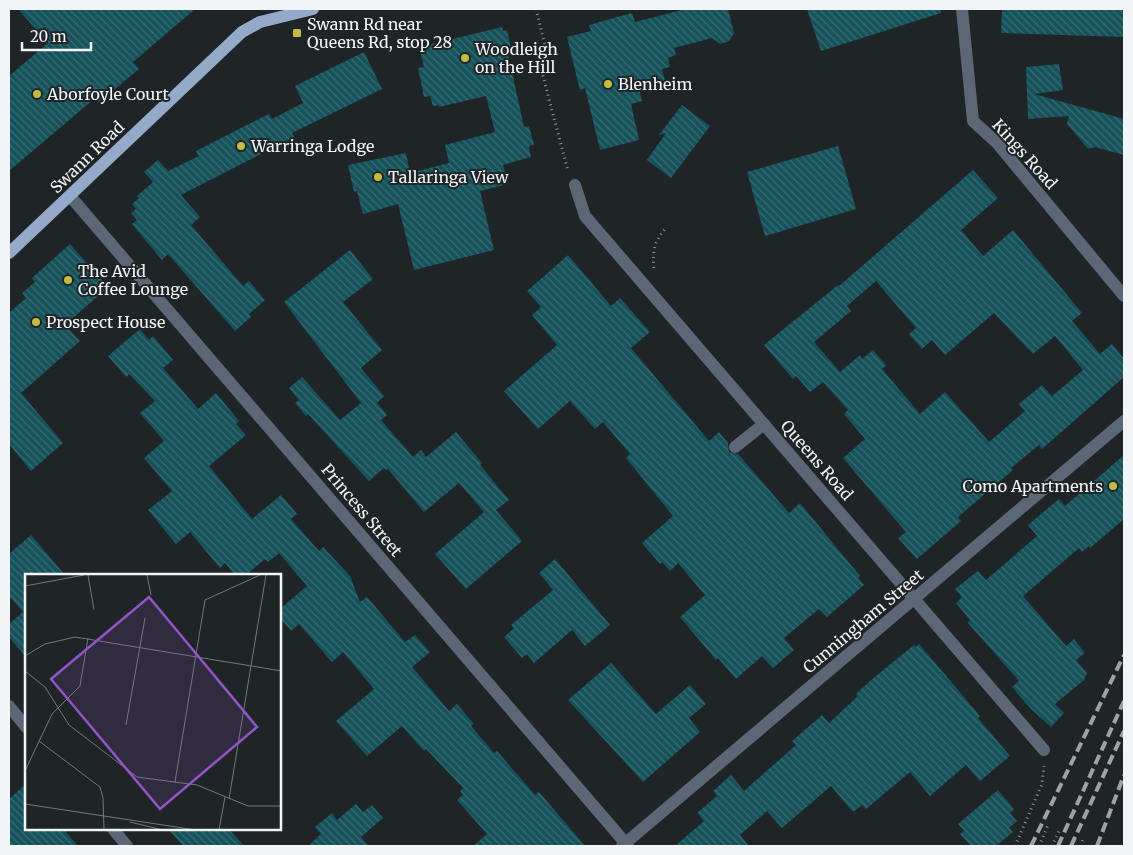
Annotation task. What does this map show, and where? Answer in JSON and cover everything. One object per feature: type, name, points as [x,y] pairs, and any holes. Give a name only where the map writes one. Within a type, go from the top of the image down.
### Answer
[{"type":"main road","name":"Swann Road","points":[[9,253],[242,32],[260,22],[313,9]]},
{"type":"street","name":"Kings Road","points":[[962,9],[973,121],[997,143],[1124,296]]},
{"type":"street","name":"Queens Road","points":[[575,185],[585,216],[1044,750]]},
{"type":"street","name":"Princess Street","points":[[70,196],[625,845]]},
{"type":"street","name":"Cunningham Street","points":[[625,845],[1124,421]]},
{"type":"street","points":[[735,447],[764,424]]},
{"type":"street","points":[[9,706],[25,726]]},
{"type":"street","points":[[113,830],[127,846]]},
{"type":"path","points":[[536,9],[546,49],[539,61],[565,165]]},
{"type":"path","points":[[654,271],[652,253],[658,236],[666,228]]},
{"type":"path","points":[[1015,846],[1042,784],[1044,750]]},
{"type":"path","points":[[1039,846],[1048,825]]},
{"type":"path","points":[[1052,846],[1060,829]]},
{"type":"path","points":[[1080,846],[1083,839]]},
{"type":"building","points":[[18,9],[195,9],[133,62],[139,69],[98,103],[94,99],[9,171],[9,76],[48,43]]},
{"type":"building","name":"Blenheim","points":[[686,9],[728,9],[734,33],[729,41],[720,44],[712,38],[674,48],[676,55],[668,58],[670,67],[662,69],[665,81],[639,88],[642,101],[631,104],[639,140],[600,150],[585,88],[580,90],[567,37],[591,31],[589,25],[632,13],[635,22]]},
{"type":"building","points":[[807,9],[940,9],[941,13],[821,51]]},
{"type":"building","points":[[1002,9],[1124,9],[1124,37],[1001,33]]},
{"type":"building","points":[[502,27],[503,31],[507,30],[511,48],[507,49],[524,127],[529,126],[534,145],[529,146],[531,157],[503,165],[508,184],[480,191],[494,250],[414,270],[398,204],[363,214],[357,191],[354,192],[348,165],[406,153],[410,173],[449,163],[445,145],[495,132],[486,96],[439,107],[439,105],[433,106],[430,96],[424,97],[418,68],[424,67],[419,47]]},
{"type":"building","points":[[364,52],[382,89],[292,133],[294,137],[181,195],[200,217],[191,225],[243,286],[249,281],[265,300],[249,314],[251,317],[235,331],[168,254],[162,260],[132,224],[137,220],[131,213],[136,209],[132,204],[139,198],[137,196],[153,182],[144,172],[158,160],[168,171],[199,156],[196,151],[235,131],[269,114],[272,119],[303,103],[295,86]]},
{"type":"building","points":[[1059,64],[1063,90],[1034,94],[1124,119],[1124,155],[1095,147],[1088,149],[1067,124],[1069,116],[1028,119],[1026,67]]},
{"type":"building","points":[[682,105],[710,126],[671,178],[647,160],[666,133],[659,135]]},
{"type":"building","points":[[838,146],[856,209],[765,236],[747,172]]},
{"type":"building","points":[[973,170],[998,198],[961,230],[983,256],[1013,230],[1082,313],[1072,321],[1100,354],[1112,344],[1124,359],[1124,377],[1042,449],[1039,445],[1011,468],[1013,470],[958,517],[961,521],[917,559],[898,538],[906,532],[843,458],[865,439],[844,414],[848,410],[823,382],[810,392],[796,376],[793,379],[764,345],[839,286]],"holes":[[[876,281],[916,328],[909,334],[922,349],[932,340],[945,355],[994,313],[1033,354],[1055,336],[1083,370],[1052,396],[1042,385],[1019,404],[1025,411],[989,442],[945,392],[920,414],[882,369],[886,365],[873,350],[862,359],[860,355],[840,372],[814,342],[851,311],[847,306]]]},
{"type":"building","points":[[70,244],[108,287],[65,325],[80,341],[21,393],[63,443],[31,471],[9,444],[9,313],[26,298],[22,293],[35,282],[32,278]]},
{"type":"building","points":[[350,250],[373,279],[343,302],[382,350],[361,368],[384,396],[377,403],[387,415],[381,420],[413,457],[421,450],[426,457],[456,432],[509,500],[496,510],[522,541],[466,589],[435,554],[484,512],[459,483],[424,512],[388,469],[384,468],[369,481],[308,414],[306,416],[295,403],[299,400],[289,388],[302,377],[340,420],[361,403],[284,302]]},
{"type":"building","points":[[568,255],[611,306],[620,298],[650,332],[631,348],[709,441],[719,432],[728,443],[729,452],[738,454],[789,513],[800,503],[860,576],[858,578],[864,585],[827,617],[819,609],[784,638],[794,650],[773,668],[762,656],[736,679],[718,658],[716,660],[680,617],[705,595],[678,563],[670,571],[662,562],[660,564],[642,543],[673,516],[626,458],[630,454],[603,422],[595,429],[570,401],[538,429],[504,391],[557,345],[532,315],[541,307],[527,291]]},
{"type":"building","points":[[140,329],[149,340],[153,336],[173,360],[163,368],[198,409],[216,393],[239,421],[236,424],[246,435],[209,466],[252,519],[281,495],[297,514],[291,519],[319,551],[323,547],[350,576],[360,602],[367,597],[405,642],[415,635],[430,652],[412,667],[449,711],[457,704],[474,724],[471,726],[494,753],[497,751],[535,795],[539,792],[585,846],[473,846],[487,834],[457,800],[463,795],[460,791],[463,788],[426,749],[424,751],[402,726],[367,756],[336,721],[374,689],[343,652],[332,662],[299,624],[291,631],[281,619],[281,608],[307,586],[279,553],[268,562],[265,559],[247,574],[234,574],[225,563],[220,568],[190,532],[176,544],[148,510],[172,491],[144,458],[164,441],[140,413],[155,401],[129,374],[126,377],[108,356]]},
{"type":"building","points":[[1124,455],[1124,519],[1090,548],[1089,546],[1082,552],[1079,548],[1023,596],[1066,646],[1074,639],[1085,653],[1076,660],[1087,673],[1084,680],[1055,704],[1064,713],[1051,727],[1031,709],[1012,687],[1019,681],[968,623],[970,620],[956,603],[962,597],[955,589],[978,571],[986,580],[1037,536],[1028,525],[1059,499],[1065,506]]},
{"type":"building","points":[[31,535],[64,574],[25,574],[25,656],[9,637],[9,624],[23,612],[9,596],[9,554]]},
{"type":"building","points":[[555,559],[610,625],[585,646],[572,630],[534,663],[527,654],[522,658],[504,637],[514,628],[511,625],[553,590],[539,573]]},
{"type":"building","points":[[919,644],[980,716],[978,718],[1010,756],[980,781],[966,765],[930,796],[910,772],[866,809],[862,805],[853,812],[831,786],[782,828],[767,811],[740,835],[749,846],[675,846],[704,821],[697,813],[717,796],[713,791],[731,775],[744,791],[796,745],[792,741],[822,715],[829,723],[858,696],[856,694],[871,680],[914,645],[916,647]]},
{"type":"building","points":[[611,663],[656,714],[690,685],[706,704],[689,718],[700,732],[643,782],[568,700]]},
{"type":"building","points":[[25,785],[25,830],[64,830],[78,846],[9,846],[9,799]]},
{"type":"building","points":[[998,790],[1014,809],[1010,813],[1017,821],[1009,828],[1013,832],[996,846],[971,846],[960,834],[964,831],[958,824]]},
{"type":"building","points":[[356,804],[363,812],[372,805],[383,818],[361,837],[369,846],[308,846],[321,834],[315,827],[332,813],[337,820]]},
{"type":"building","points":[[169,830],[230,830],[244,846],[183,846]]},
{"type":"railway","points":[[1031,846],[1124,655]]},
{"type":"railway","points":[[1058,846],[1124,701]]},
{"type":"railway","points":[[1071,846],[1124,731]]},
{"type":"railway","points":[[1097,846],[1124,775]]},
{"type":"place","name":"Swann Rd near Queens Rd, stop 28","points":[[297,33]]},
{"type":"place","name":"Woodleigh on the Hill","points":[[465,58]]},
{"type":"place","name":"Blenheim","points":[[608,84]]},
{"type":"place","name":"Aborfoyle Court","points":[[37,94]]},
{"type":"place","name":"Warringa Lodge","points":[[241,146]]},
{"type":"place","name":"Tallaringa View","points":[[378,177]]},
{"type":"place","name":"The Avid Coffee Lounge","points":[[68,280]]},
{"type":"place","name":"Prospect House","points":[[36,322]]},
{"type":"place","name":"Como Apartments","points":[[1113,486]]}]
